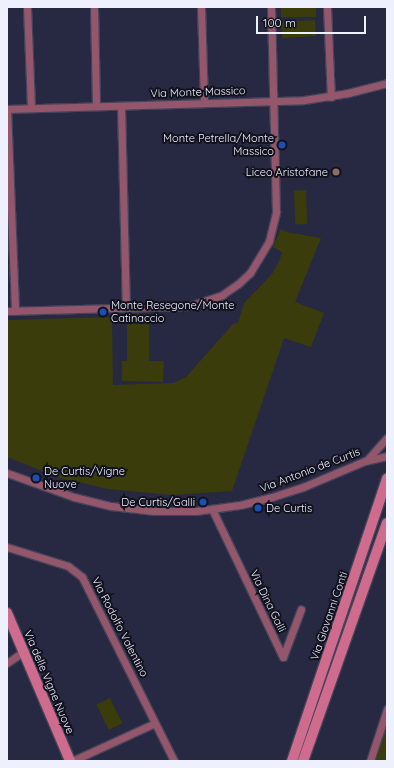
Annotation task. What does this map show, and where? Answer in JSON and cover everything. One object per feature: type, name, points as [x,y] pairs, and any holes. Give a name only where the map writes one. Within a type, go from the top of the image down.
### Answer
[{"type":"main road","name":"Via Giovanni Conti","points":[[292,761],[387,479]]},
{"type":"main road","name":"Via Giovanni Conti","points":[[303,761],[387,523]]},
{"type":"main road","name":"Via delle Vigne Nuove","points":[[7,613],[71,761]]},
{"type":"street","points":[[27,7],[31,108]]},
{"type":"street","points":[[94,7],[96,106]]},
{"type":"street","points":[[201,7],[204,103]]},
{"type":"street","points":[[7,109],[11,311],[181,307],[201,303],[234,287],[255,266],[271,236],[276,217],[277,190],[271,7]]},
{"type":"street","points":[[327,7],[330,97]]},
{"type":"street","name":"Via Monte Massico","points":[[7,109],[274,101],[330,97],[387,83]]},
{"type":"street","points":[[121,106],[126,308]]},
{"type":"street","points":[[365,461],[387,438]]},
{"type":"street","name":"Via Antonio de Curtis","points":[[7,473],[74,497],[111,506],[165,512],[212,510],[249,504],[280,495],[365,461],[387,456]]},
{"type":"street","name":"Via Dina Galli","points":[[212,510],[283,657],[301,608]]},
{"type":"street","name":"Via Rodolfo Valentino","points":[[7,547],[65,565],[80,574],[85,581],[174,761]]},
{"type":"street","points":[[7,663],[23,652]]},
{"type":"street","points":[[370,761],[387,710]]},
{"type":"street","points":[[71,761],[155,723]]},
{"type":"shaded area","points":[[281,7],[316,7],[316,17],[281,17]]},
{"type":"shaded area","points":[[315,20],[316,36],[282,38],[281,22]]},
{"type":"shaded area","points":[[294,190],[306,190],[307,224],[295,224]]},
{"type":"shaded area","points":[[281,229],[286,232],[321,238],[295,302],[324,313],[311,347],[284,338],[232,491],[172,495],[108,489],[60,478],[7,457],[7,320],[112,317],[113,385],[173,383],[186,377],[233,324],[238,323],[244,303],[272,274],[279,262],[282,252],[273,247]]},
{"type":"shaded area","points":[[127,313],[149,314],[149,361],[164,361],[163,382],[122,381],[122,361],[127,361]]},
{"type":"shaded area","points":[[110,698],[122,723],[109,730],[97,705]]},
{"type":"shaded area","points":[[387,721],[387,761],[373,761],[383,731]]},
{"type":"place","name":"Monte Petrella/Monte Massico","points":[[282,145]]},
{"type":"place","name":"Liceo Aristofane","points":[[336,172]]},
{"type":"place","name":"Monte Resegone/Monte Catinaccio","points":[[103,312]]},
{"type":"place","name":"De Curtis/Vigne Nuove","points":[[36,478]]},
{"type":"place","name":"De Curtis/Galli","points":[[203,502]]},
{"type":"place","name":"De Curtis","points":[[258,508]]}]
